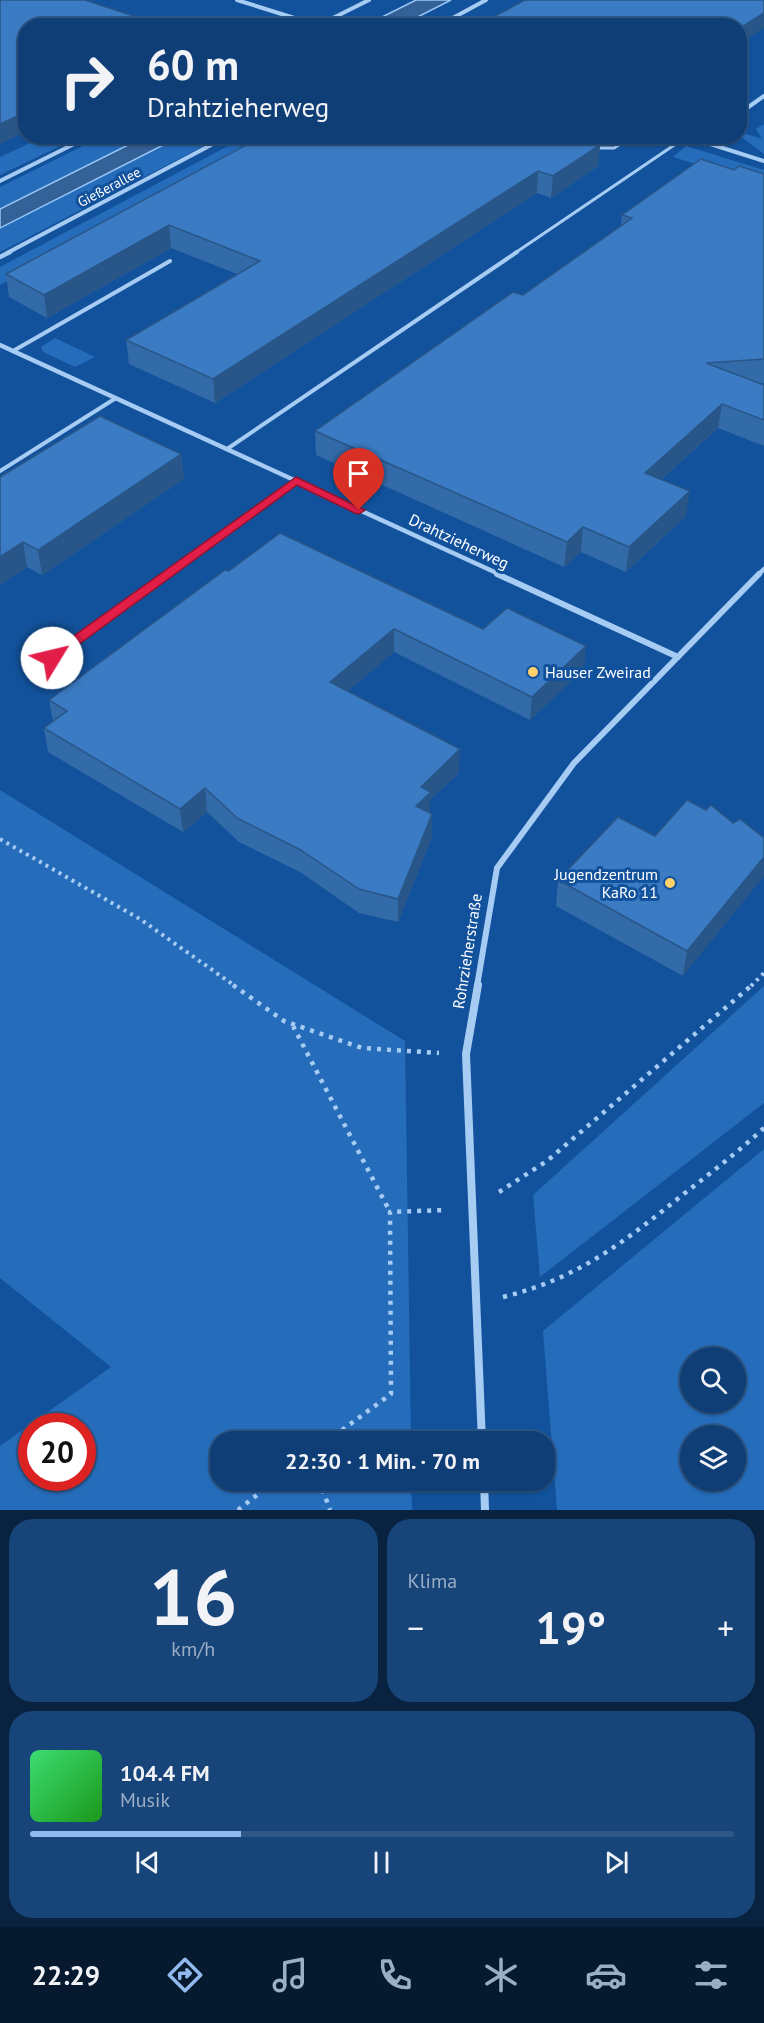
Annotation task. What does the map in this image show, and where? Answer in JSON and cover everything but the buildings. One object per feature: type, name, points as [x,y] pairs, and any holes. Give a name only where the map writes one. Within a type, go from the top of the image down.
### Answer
[{"type":"street","points":[[237,0],[295,18]]},
{"type":"street","points":[[332,18],[369,0]]},
{"type":"street","points":[[453,18],[486,0]]},
{"type":"street","points":[[747,108],[764,96]]},
{"type":"street","points":[[0,181],[75,144]]},
{"type":"street","name":"Gießerallee","points":[[0,257],[213,144]]},
{"type":"street","points":[[710,144],[764,161]]},
{"type":"street","name":"Drahtzieherweg","points":[[0,345],[678,657]]},
{"type":"street","name":"Rohrzieherstraße","points":[[482,1431],[466,1054],[496,868],[574,763],[764,569]]},
{"type":"street","points":[[484,1491],[485,1510]]},
{"type":"lane","points":[[589,147],[614,148],[621,144]]},
{"type":"lane","points":[[227,449],[675,144]]},
{"type":"lane","points":[[13,351],[170,261]]},
{"type":"lane","points":[[0,471],[116,398]]},
{"type":"lane","points":[[52,658],[296,481]]},
{"type":"path","points":[[0,839],[140,919],[284,1022],[295,1027],[390,1212],[391,1394],[341,1431]]},
{"type":"path","points":[[390,1212],[471,1210],[547,1161],[741,996],[764,973]]},
{"type":"path","points":[[284,1022],[362,1048],[466,1054]]},
{"type":"path","points":[[476,1302],[527,1292],[559,1281],[592,1264],[651,1221],[764,1128]]},
{"type":"path","points":[[238,1510],[262,1491]]},
{"type":"path","points":[[324,1491],[330,1510]]},
{"type":"shaded area","points":[[416,0],[451,0],[416,18],[380,18]]},
{"type":"shaded area","points":[[764,124],[764,154],[747,141],[747,134],[762,139],[756,129]]},
{"type":"shaded area","points":[[28,144],[64,144],[0,175],[0,157]]},
{"type":"shaded area","points":[[87,144],[130,144],[0,209],[0,187]]},
{"type":"shaded area","points":[[130,144],[165,144],[0,228],[0,209]]},
{"type":"shaded area","points":[[165,144],[208,144],[0,252],[0,228]]},
{"type":"shaded area","points":[[232,144],[264,144],[0,285],[0,267]]},
{"type":"shaded area","points":[[686,146],[764,170],[764,185],[673,157]]},
{"type":"shaded area","points":[[55,338],[95,357],[75,367],[43,352],[41,347]]},
{"type":"shaded area","points":[[0,790],[405,1041],[411,1431],[210,1431],[210,1491],[411,1491],[412,1510],[0,1510],[0,1446],[18,1433],[18,1491],[96,1491],[96,1413],[46,1413],[111,1367],[0,1278]]},
{"type":"shaded area","points":[[764,986],[764,1103],[540,1277],[533,1195]]},
{"type":"shaded area","points":[[764,1149],[764,1510],[557,1510],[555,1431],[551,1431],[543,1331]]},
{"type":"place","name":"Hauser Zweirad","points":[[533,672]]},
{"type":"place","name":"Jugendzentrum KaRo 11","points":[[670,883]]},
{"type":"route","points":[[52,658],[296,481],[359,510]]}]
